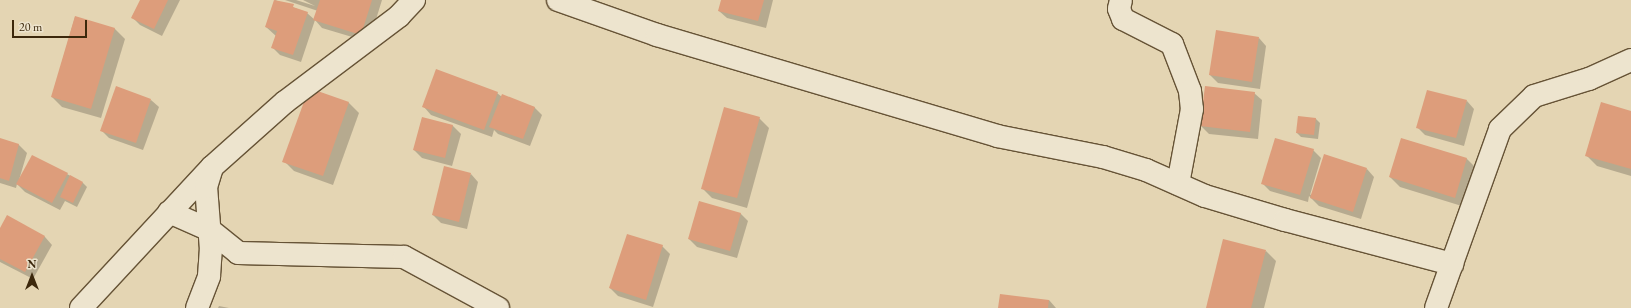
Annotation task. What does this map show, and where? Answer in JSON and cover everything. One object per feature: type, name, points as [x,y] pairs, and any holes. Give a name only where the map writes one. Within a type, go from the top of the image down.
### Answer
[{"type":"street","points":[[81,308],[212,167],[285,102],[399,16],[414,0]]},
{"type":"street","points":[[558,0],[657,35],[997,136],[1103,157],[1146,170],[1205,196],[1285,220],[1452,264]]},
{"type":"street","points":[[1121,0],[1119,9],[1123,19],[1172,44],[1186,78],[1192,109],[1178,184]]},
{"type":"street","points":[[1436,308],[1500,129],[1534,96],[1589,79],[1631,60]]},
{"type":"street","points":[[197,308],[209,276],[210,230],[206,187],[212,167]]},
{"type":"street","points":[[169,212],[210,230],[238,253],[404,257],[498,308]]},
{"type":"building","points":[[140,0],[168,0],[154,29],[131,18]]},
{"type":"building","points":[[274,0],[294,4],[293,7],[308,12],[293,55],[271,48],[277,31],[265,27]]},
{"type":"building","points":[[320,0],[372,0],[361,35],[313,20]]},
{"type":"building","points":[[721,0],[764,0],[758,21],[718,11]]},
{"type":"building","points":[[75,16],[115,28],[91,109],[51,97]]},
{"type":"building","points":[[1216,30],[1259,37],[1252,82],[1209,75]]},
{"type":"building","points":[[436,69],[498,92],[484,130],[422,107]]},
{"type":"building","points":[[116,86],[151,99],[136,143],[100,131]]},
{"type":"building","points":[[1205,86],[1255,92],[1250,132],[1200,126]]},
{"type":"building","points":[[309,88],[349,102],[323,176],[282,162]]},
{"type":"building","points":[[1427,90],[1467,100],[1456,138],[1416,128]]},
{"type":"building","points":[[502,94],[535,107],[523,139],[489,127]]},
{"type":"building","points":[[1601,102],[1631,111],[1631,169],[1585,156]]},
{"type":"building","points":[[724,107],[760,117],[737,198],[701,189]]},
{"type":"building","points":[[1298,116],[1316,118],[1314,135],[1296,133]]},
{"type":"building","points":[[422,117],[453,125],[445,158],[413,150]]},
{"type":"building","points":[[0,138],[19,144],[9,181],[0,178]]},
{"type":"building","points":[[1275,138],[1314,149],[1300,195],[1261,184]]},
{"type":"building","points":[[1401,138],[1467,158],[1455,198],[1389,177]]},
{"type":"building","points":[[1324,154],[1367,168],[1353,212],[1310,198]]},
{"type":"building","points":[[32,155],[68,173],[52,203],[16,184]]},
{"type":"building","points":[[444,166],[471,173],[459,222],[432,215]]},
{"type":"building","points":[[70,175],[83,182],[73,203],[60,197]]},
{"type":"building","points":[[699,201],[741,213],[730,251],[688,239]]},
{"type":"building","points":[[7,215],[45,236],[25,272],[0,259],[0,228]]},
{"type":"building","points":[[627,234],[663,245],[646,300],[609,288]]},
{"type":"building","points":[[1223,239],[1266,250],[1251,308],[1206,308]]},
{"type":"building","points":[[1000,294],[1049,300],[1048,308],[998,308]]}]
